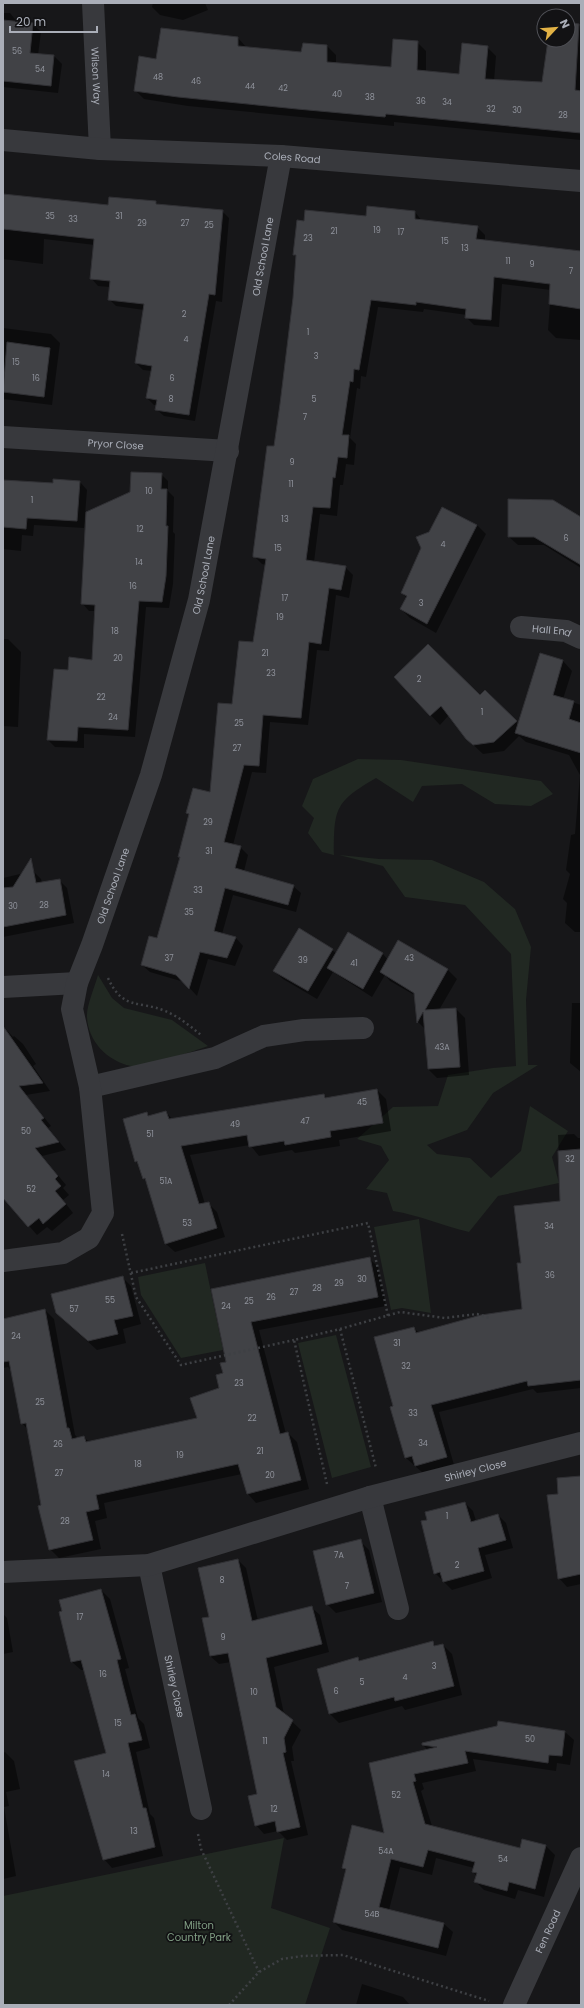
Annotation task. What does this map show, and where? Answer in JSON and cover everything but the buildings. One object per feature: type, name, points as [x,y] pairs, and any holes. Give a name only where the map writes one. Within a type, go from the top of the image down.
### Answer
[{"type":"street","name":"Wilson Way","points":[[93,3],[100,149]]},
{"type":"street","name":"Coles Road","points":[[3,140],[100,149],[281,156],[581,181]]},
{"type":"street","name":"Old School Lane","points":[[103,1213],[90,1087],[72,1009],[77,983],[92,945],[150,775],[199,600],[228,451],[281,156]]},
{"type":"street","name":"Pryor Close","points":[[3,437],[228,451]]},
{"type":"street","name":"Hall End","points":[[521,627],[566,631],[581,638]]},
{"type":"street","points":[[3,987],[77,983]]},
{"type":"street","points":[[90,1087],[215,1058],[264,1036],[304,1030],[363,1028]]},
{"type":"street","points":[[3,1261],[63,1253],[89,1238],[103,1213]]},
{"type":"street","name":"Shirley Close","points":[[3,1572],[149,1565],[376,1496],[581,1443]]},
{"type":"street","points":[[376,1496],[398,1609]]},
{"type":"street","name":"Shirley Close","points":[[149,1565],[201,1809]]},
{"type":"street","name":"Fen Road","points":[[504,2004],[581,1858]]},
{"type":"path","points":[[92,945],[111,985],[122,998],[135,1005],[164,1010],[189,1025],[225,1054]]},
{"type":"path","points":[[103,1213],[121,1230],[136,1297],[180,1365],[340,1329],[400,1312],[445,1318],[477,1314],[490,1318]]},
{"type":"path","points":[[131,1273],[368,1223],[388,1316]]},
{"type":"path","points":[[340,1329],[376,1496]]},
{"type":"path","points":[[294,1340],[333,1509]]},
{"type":"path","points":[[201,1809],[196,1820],[201,1849],[259,1972]]},
{"type":"path","points":[[229,2005],[259,1972],[282,1959],[302,1956],[343,1955],[504,2004]]},
{"type":"green space","points":[[358,759],[401,760],[541,781],[553,794],[531,806],[495,804],[462,784],[422,786],[413,802],[376,778],[362,786],[345,801],[336,816],[334,855],[322,852],[308,833],[314,818],[302,806],[313,779]]},
{"type":"green space","points":[[339,855],[379,859],[432,860],[484,882],[515,909],[531,947],[526,1000],[528,1065],[538,1065],[493,1093],[467,1130],[427,1145],[437,1154],[470,1158],[491,1178],[521,1151],[530,1106],[568,1131],[552,1157],[559,1183],[498,1196],[469,1232],[412,1215],[393,1211],[387,1193],[366,1189],[389,1160],[381,1146],[357,1139],[393,1107],[438,1106],[448,1075],[516,1066],[511,954],[465,905],[405,897],[383,866]]},
{"type":"green space","points":[[98,975],[112,998],[124,1008],[172,1020],[208,1046],[169,1059],[137,1066],[131,1066],[114,1060],[100,1049],[88,1026],[87,1013]]},
{"type":"green space","points":[[419,1219],[431,1313],[402,1308],[391,1310],[374,1227]]},
{"type":"green space","points":[[205,1263],[223,1350],[181,1358],[141,1295],[138,1277]]},
{"type":"green space","points":[[336,1335],[371,1467],[332,1478],[298,1343]]},
{"type":"green space","name":"Milton Country Park","points":[[284,1838],[271,1908],[330,1928],[305,2005],[3,2005],[3,1896]]}]
